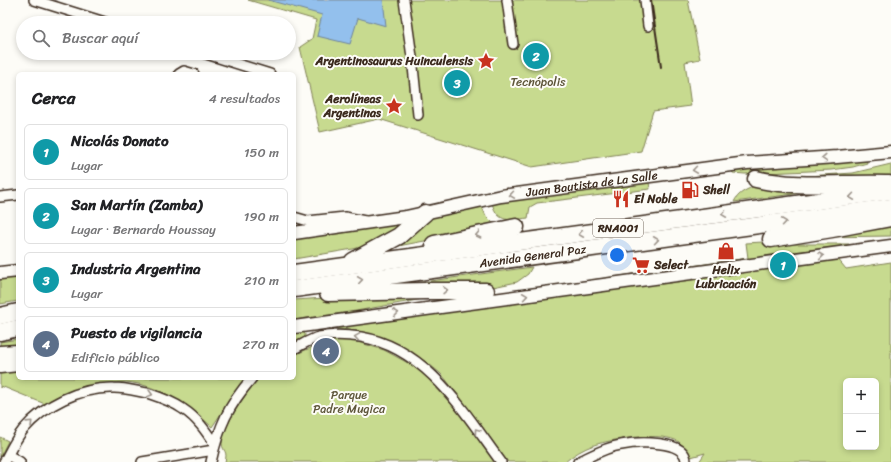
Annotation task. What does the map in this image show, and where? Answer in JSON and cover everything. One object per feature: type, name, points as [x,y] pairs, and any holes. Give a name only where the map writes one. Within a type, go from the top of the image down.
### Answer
[{"type":"highway","points":[[756,179],[769,182],[794,183],[891,184]]},
{"type":"highway","name":"Avenida General Paz","points":[[296,272],[891,191]]},
{"type":"highway","name":"Avenida General Paz","points":[[296,289],[891,207]]},
{"type":"highway","points":[[345,266],[399,236],[425,213]]},
{"type":"highway","points":[[771,238],[891,218]]},
{"type":"highway","points":[[345,266],[435,244],[516,227]]},
{"type":"highway","points":[[296,293],[460,290],[486,291]]},
{"type":"highway","points":[[0,316],[16,312]]},
{"type":"highway","points":[[0,332],[16,328]]},
{"type":"highway","points":[[0,354],[16,354]]},
{"type":"street","points":[[34,0],[85,16]]},
{"type":"street","points":[[404,0],[418,115]]},
{"type":"street","points":[[507,0],[513,44]]},
{"type":"street","points":[[645,0],[648,26]]},
{"type":"street","points":[[225,60],[264,72]]},
{"type":"street","name":"Juan Bautista de La Salle","points":[[296,233],[425,213],[501,196],[747,163],[891,152]]},
{"type":"street","points":[[0,197],[16,195]]},
{"type":"street","points":[[296,218],[308,221],[346,217],[372,222]]},
{"type":"street","points":[[296,327],[891,246]]},
{"type":"street","points":[[0,273],[16,271]]},
{"type":"street","points":[[316,325],[318,337]]},
{"type":"street","points":[[296,348],[318,337],[342,334],[375,340],[398,349],[419,363],[439,382],[455,400],[501,462]]},
{"type":"street","points":[[0,367],[16,365]]},
{"type":"street","points":[[211,462],[214,447],[225,416],[240,392],[250,380]]},
{"type":"street","points":[[20,462],[6,459],[23,430],[40,414],[56,402],[87,391],[113,388],[129,389],[156,396],[177,405],[194,417],[204,428],[214,447]]},
{"type":"street","points":[[578,462],[598,452],[620,445],[655,443],[668,445],[681,451],[685,455],[686,462]]},
{"type":"street","points":[[142,462],[214,447]]},
{"type":"green space","name":"Tecnópolis","points":[[248,0],[688,0],[700,59],[685,62],[691,106],[653,111],[641,151],[532,167],[379,119],[320,132],[300,47],[312,39],[316,20]]},
{"type":"green space","points":[[866,158],[867,163],[853,167],[831,170],[745,174],[733,173],[731,171],[649,182],[650,189],[537,203],[530,207],[528,218],[522,219],[510,220],[501,218],[492,203],[752,166]]},
{"type":"green space","points":[[891,164],[891,177],[792,177],[853,173]]},
{"type":"green space","points":[[756,186],[831,189],[734,202],[743,192]]},
{"type":"green space","points":[[480,206],[482,207],[486,216],[496,226],[393,247],[420,223],[433,217]]},
{"type":"green space","points":[[406,222],[370,245],[296,259],[296,238]]},
{"type":"green space","points":[[891,223],[891,236],[819,237]]},
{"type":"green space","points":[[763,242],[780,244],[849,244],[850,247],[442,303],[441,301],[748,258],[746,243]]},
{"type":"green space","points":[[837,258],[846,269],[891,262],[891,462],[699,462],[705,453],[691,457],[679,442],[662,437],[637,437],[613,440],[594,445],[578,452],[565,462],[508,462],[441,374],[430,365],[418,356],[379,337],[351,330],[336,329],[336,327]]},
{"type":"green space","points":[[532,267],[528,274],[517,282],[493,287],[386,287]]},
{"type":"green space","points":[[16,276],[16,301],[0,304],[0,279]]},
{"type":"green space","points":[[445,295],[356,311],[296,320],[296,300]]},
{"type":"green space","points":[[303,331],[305,337],[296,341],[296,332]]},
{"type":"green space","points":[[16,339],[16,349],[0,350],[0,342]]},
{"type":"green space","name":"Parque Padre Mugica","points":[[337,340],[354,341],[384,350],[419,369],[452,405],[495,462],[225,462],[226,453],[222,444],[226,428],[242,400],[257,380],[296,380],[296,354],[322,343]]},
{"type":"green space","points":[[16,370],[16,380],[244,380],[212,427],[183,404],[150,387],[126,382],[108,384],[72,391],[45,404],[1,386],[0,388],[0,372]]},
{"type":"green space","points":[[0,437],[8,441],[0,457]]},
{"type":"water","points":[[268,0],[383,0],[386,26],[358,18],[350,44],[317,36],[322,15]]},
{"type":"railway","points":[[651,0],[661,67]]},
{"type":"place","name":"San Martín (Zamba)","points":[[536,56]]},
{"type":"place","name":"Argentinosaurus Huinculensis","points":[[486,61]]},
{"type":"place","name":"Industria Argentina","points":[[457,83]]},
{"type":"place","name":"Aerolíneas Argentinas","points":[[394,106]]},
{"type":"place","name":"Shell","points":[[690,190]]},
{"type":"place","name":"El Noble","points":[[621,199]]},
{"type":"place","name":"Helix Lubricación","points":[[726,251]]},
{"type":"place","name":"Select","points":[[641,265]]},
{"type":"place","name":"Nicolás Donato","points":[[783,265]]},
{"type":"place","name":"Puesto de vigilancia","points":[[326,351]]}]
